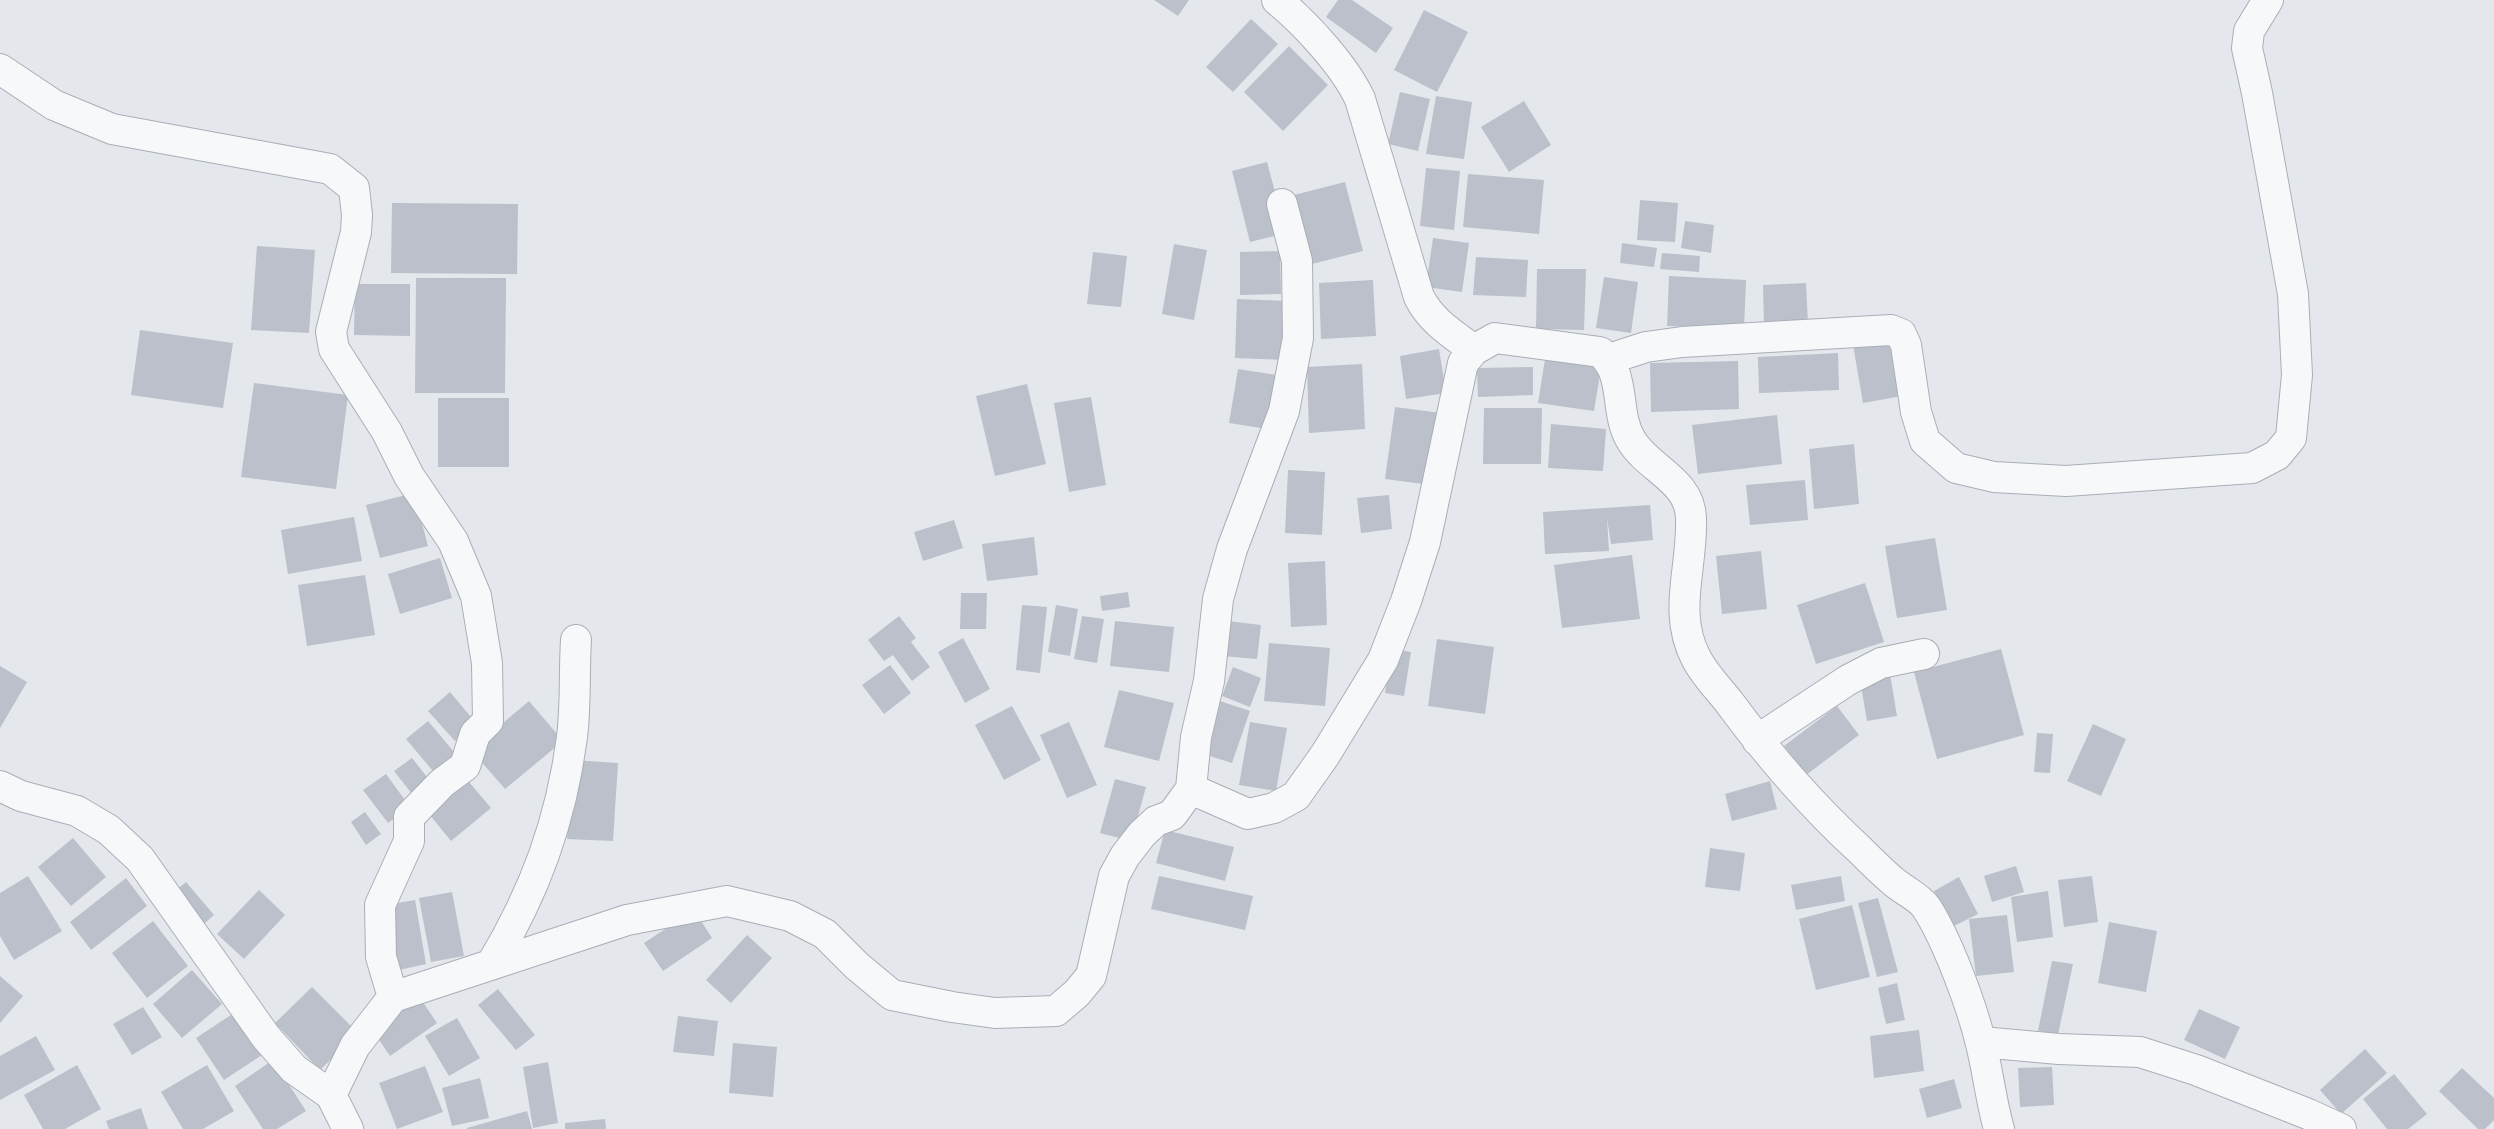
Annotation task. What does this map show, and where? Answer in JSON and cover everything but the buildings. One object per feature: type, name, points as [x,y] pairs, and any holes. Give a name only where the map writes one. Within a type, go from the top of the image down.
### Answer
[{"type":"street","points":[[1277,0],[1340,65],[1351,81],[1360,99],[1419,297],[1426,311],[1474,350]]},
{"type":"street","points":[[1609,359],[1646,347],[1682,342],[1891,330],[1901,334],[1906,345],[1916,412],[1925,441],[1956,468],[1994,477],[2066,481],[2252,468],[2277,455],[2291,438],[2292,428],[2297,375],[2293,294],[2258,93],[2247,48],[2249,31],[2268,0]]},
{"type":"street","points":[[0,69],[54,105],[112,129],[330,169],[354,188],[356,232],[331,332],[334,349],[387,432],[409,476],[453,541],[476,596],[487,663],[488,721],[474,734],[465,766],[442,783],[410,817],[409,841],[380,905],[381,957],[393,997]]},
{"type":"street","points":[[331,1095],[355,1046],[393,997],[627,920],[727,901],[790,916],[825,934],[892,996],[943,1006],[995,1012],[1056,1011],[1077,993],[1091,976],[1114,876],[1125,856],[1142,834],[1156,821],[1172,815],[1191,789],[1196,737],[1209,681],[1218,599],[1232,549],[1284,411],[1299,338],[1298,261],[1282,204]]},
{"type":"street","points":[[1191,789],[1248,814],[1274,808],[1296,796],[1324,756],[1383,660],[1406,602],[1425,543],[1464,363],[1474,350],[1495,338],[1600,352],[1614,366],[1624,426],[1632,442],[1644,457],[1672,479],[1686,496],[1692,517],[1683,612],[1685,633],[1696,660],[1757,740],[1835,827],[1894,882],[1925,905],[1944,942],[1981,1042],[1991,1100],[2000,1129]]},
{"type":"street","points":[[492,965],[527,903],[551,836],[572,736],[576,640]]},
{"type":"street","points":[[1757,740],[1848,680],[1872,667],[1924,654]]},
{"type":"street","points":[[0,786],[21,796],[77,811],[109,830],[140,859],[266,1037],[294,1069],[331,1095],[348,1129]]},
{"type":"street","points":[[1981,1042],[2059,1049],[2140,1052],[2196,1070],[2298,1109],[2341,1129]]}]
